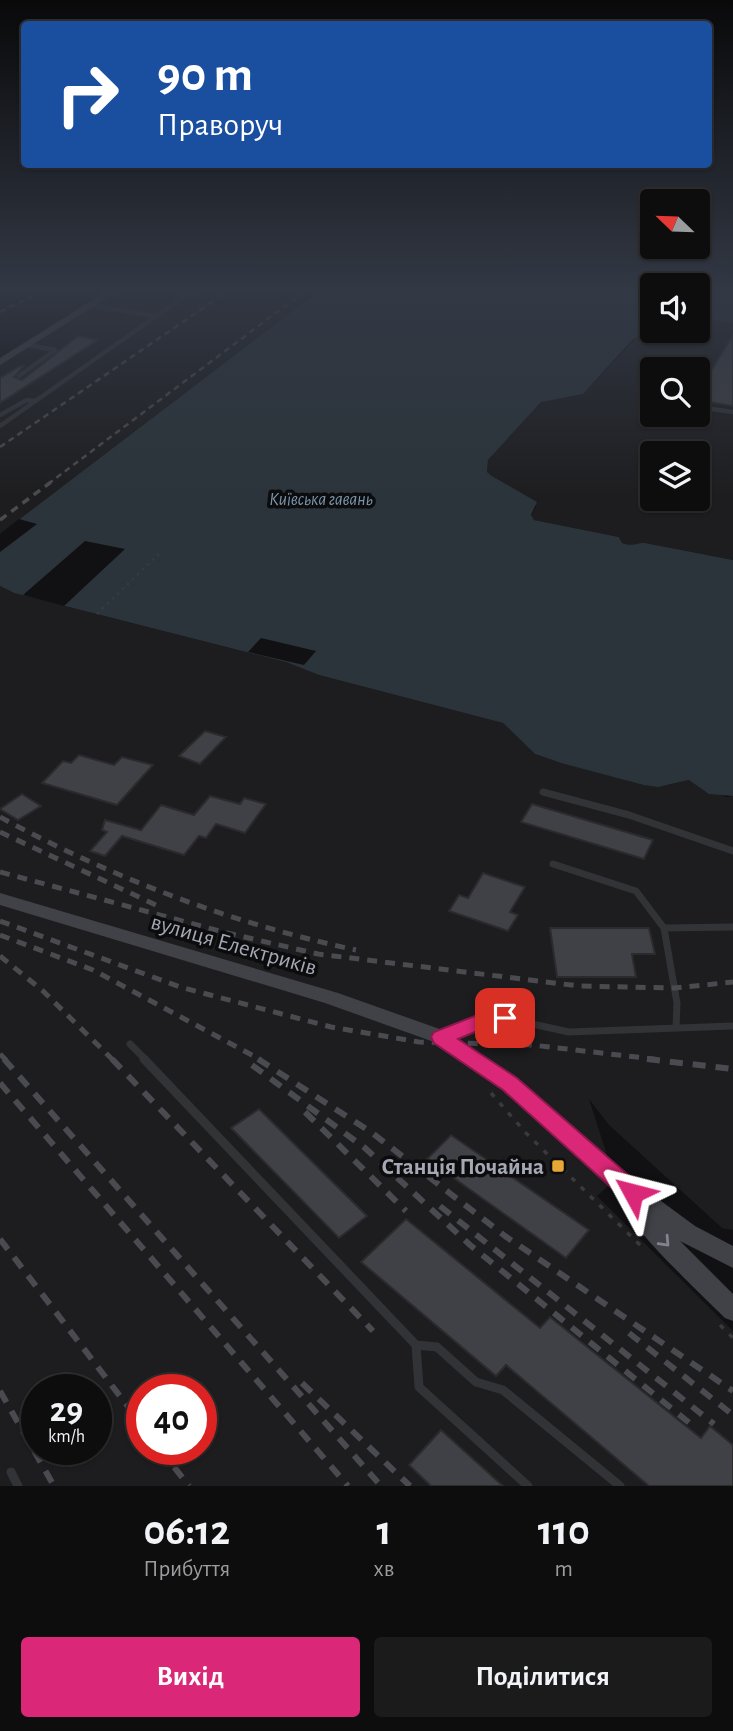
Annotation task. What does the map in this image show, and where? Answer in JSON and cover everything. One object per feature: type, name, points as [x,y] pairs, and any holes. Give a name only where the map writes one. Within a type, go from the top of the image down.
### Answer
[{"type":"street","name":"вулиця Електриків","points":[[0,899],[331,998],[446,1040],[510,1084],[615,1180]]},
{"type":"street","points":[[615,1180],[687,1233],[733,1258]]},
{"type":"street","points":[[615,1180],[723,1314]]},
{"type":"street","points":[[686,1265],[733,1292]]},
{"type":"lane","points":[[19,376],[40,360]]},
{"type":"lane","points":[[0,426],[96,360]]},
{"type":"lane","points":[[0,415],[27,400],[37,401]]},
{"type":"lane","points":[[710,409],[733,412]]},
{"type":"lane","points":[[543,792],[629,815],[733,851]]},
{"type":"lane","points":[[553,864],[636,891],[664,928],[677,1003],[676,1028]]},
{"type":"lane","points":[[664,928],[733,927]]},
{"type":"lane","points":[[446,1040],[480,1022],[505,1018],[569,1032],[733,1026]]},
{"type":"lane","points":[[130,1044],[416,1345],[419,1387],[528,1486]]},
{"type":"lane","points":[[416,1345],[437,1347],[476,1382],[503,1390],[620,1486]]},
{"type":"lane","points":[[11,1472],[18,1486]]},
{"type":"path","points":[[97,614],[162,551]]},
{"type":"path","points":[[484,1084],[526,1133],[645,1250]]},
{"type":"path","points":[[723,1314],[733,1338]]},
{"type":"shaded area","points":[[3,360],[228,360],[0,534],[0,362]]},
{"type":"shaded area","points":[[615,360],[640,360],[640,427],[710,427],[710,360],[733,360],[733,560],[645,543],[628,545],[622,543],[619,537],[534,520],[531,516],[536,506],[487,472],[488,460],[541,401],[583,394]]},
{"type":"shaded area","points":[[0,586],[14,593],[286,662],[319,675],[503,723],[535,754],[561,763],[668,785],[689,780],[726,797],[733,796],[733,1230],[722,1228],[609,1125],[589,1099],[615,1180],[597,1196],[733,1331],[733,1486],[0,1486]]},
{"type":"water","name":"Київська гавань","points":[[228,360],[614,360],[583,394],[541,402],[488,460],[487,472],[537,502],[531,515],[534,520],[619,537],[622,543],[626,544],[645,543],[733,560],[733,796],[709,794],[689,780],[658,787],[561,763],[535,754],[503,723],[319,675],[286,662],[14,593],[0,586],[0,534]]},
{"type":"pier","points":[[19,519],[37,524],[0,552],[0,534]]},
{"type":"pier","points":[[85,541],[125,549],[64,606],[23,595]]},
{"type":"pier","points":[[261,638],[316,651],[304,665],[248,652]]},
{"type":"building","points":[[47,360],[66,360],[0,403],[0,378],[24,366],[14,377],[22,380]]},
{"type":"building","points":[[717,360],[733,360],[733,406],[710,402],[710,372]]},
{"type":"building","points":[[205,731],[226,737],[200,764],[179,756]]},
{"type":"building","points":[[79,755],[114,765],[122,757],[153,765],[117,805],[42,783],[63,761],[71,763]]},
{"type":"building","points":[[22,794],[41,806],[18,820],[0,809]]},
{"type":"building","points":[[210,796],[240,804],[244,798],[266,804],[245,833],[216,824],[206,838],[199,836],[184,855],[122,836],[105,856],[90,851],[107,832],[102,830],[105,820],[141,830],[161,805],[194,815]]},
{"type":"building","points":[[532,804],[653,840],[644,859],[521,822]]},
{"type":"building","points":[[483,873],[525,887],[510,912],[518,915],[508,931],[449,911],[459,895],[468,898]]},
{"type":"building","points":[[550,928],[649,928],[655,954],[632,954],[636,977],[557,977]]},
{"type":"building","points":[[259,1109],[367,1216],[339,1238],[231,1128]]},
{"type":"building","points":[[451,1135],[589,1230],[566,1258],[427,1159]]},
{"type":"building","points":[[406,1219],[540,1328],[550,1317],[701,1438],[710,1426],[733,1445],[733,1486],[649,1486],[506,1365],[496,1376],[361,1262]]},
{"type":"building","points":[[441,1430],[503,1486],[431,1486],[409,1465]]},
{"type":"railway","points":[[0,447],[127,360]]},
{"type":"railway","points":[[48,484],[213,360]]},
{"type":"railway","points":[[0,520],[51,482]]},
{"type":"railway","points":[[0,817],[86,860],[173,896],[263,926],[356,950]]},
{"type":"railway","points":[[0,832],[156,905]]},
{"type":"railway","points":[[0,872],[227,933],[318,954],[579,986],[675,988],[733,982]]},
{"type":"railway","points":[[0,921],[180,987],[331,1027],[419,1042],[532,1045],[662,1060]]},
{"type":"railway","points":[[0,935],[93,970],[261,1060]]},
{"type":"railway","points":[[0,956],[43,991],[112,1059]]},
{"type":"railway","points":[[0,1054],[6,1060]]},
{"type":"railway","points":[[4,1059],[381,1486]]},
{"type":"railway","points":[[112,1059],[373,1331]]},
{"type":"railway","points":[[258,1059],[371,1132],[505,1236],[733,1391]]},
{"type":"railway","points":[[647,1059],[733,1069]]},
{"type":"railway","points":[[252,1065],[365,1148],[470,1245],[692,1425]]},
{"type":"railway","points":[[0,1083],[348,1486]]},
{"type":"railway","points":[[305,1112],[406,1211]]},
{"type":"railway","points":[[440,1206],[714,1424]]},
{"type":"railway","points":[[0,1239],[126,1404]]},
{"type":"railway","points":[[629,1333],[733,1415]]},
{"type":"railway","points":[[302,1383],[410,1486]]},
{"type":"railway","points":[[0,1391],[54,1486]]},
{"type":"railway","points":[[173,1465],[189,1486]]},
{"type":"place","name":"Станція Почайна","points":[[558,1166]]},
{"type":"route","points":[[505,1018],[480,1022],[441,1037],[510,1084],[584,1153],[633,1193]]}]
